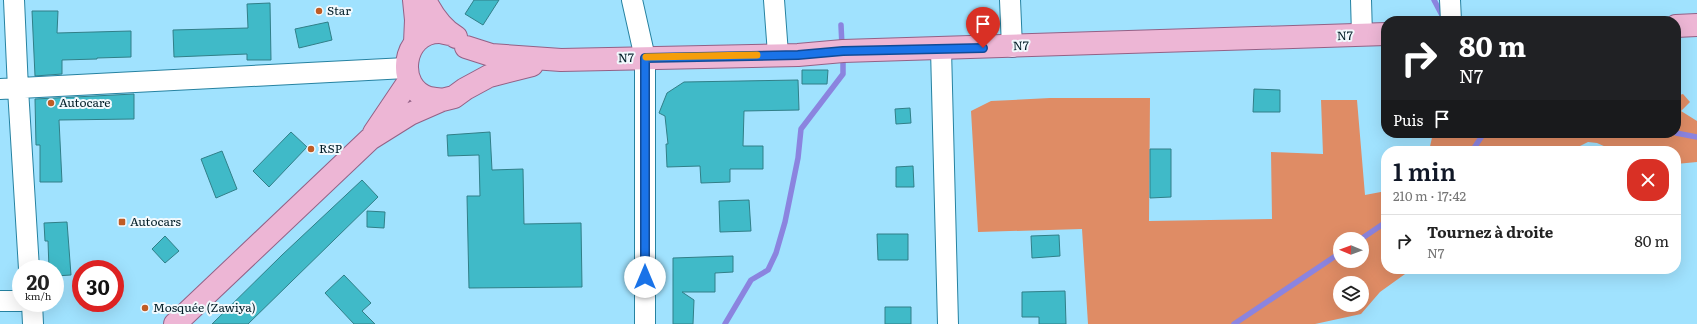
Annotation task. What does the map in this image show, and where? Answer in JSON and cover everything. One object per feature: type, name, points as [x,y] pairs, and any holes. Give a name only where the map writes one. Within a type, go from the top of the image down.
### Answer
[{"type":"main road","points":[[414,0],[416,20],[414,43],[408,55],[408,74],[417,91],[428,98],[442,100]]},
{"type":"main road","points":[[425,0],[433,16],[470,51],[473,64],[471,77],[465,89]]},
{"type":"main road","points":[[1681,26],[1697,25]]},
{"type":"main road","points":[[414,43],[425,36],[438,32],[491,55],[561,60]]},
{"type":"main road","name":"N7","points":[[561,60],[1381,34]]},
{"type":"main road","points":[[175,324],[370,139],[410,114],[442,100],[454,97],[465,89],[489,76],[561,60]]},
{"type":"main road","points":[[370,139],[408,74]]},
{"type":"street","points":[[14,0],[9,89],[29,260]]},
{"type":"street","points":[[632,0],[645,58],[645,324]]},
{"type":"street","points":[[774,0],[778,54]]},
{"type":"street","points":[[1010,0],[1012,47]]},
{"type":"street","points":[[1361,0],[1362,35]]},
{"type":"street","points":[[1450,0],[1451,16]]},
{"type":"street","points":[[941,49],[948,324]]},
{"type":"street","points":[[9,89],[408,74]]},
{"type":"street","points":[[0,301],[12,301]]},
{"type":"street","points":[[32,312],[33,324]]},
{"type":"shaded area","points":[[1683,94],[1690,102],[1681,111],[1681,95]]},
{"type":"shaded area","points":[[1050,98],[1150,98],[1149,221],[1272,219],[1271,152],[1323,154],[1321,100],[1357,100],[1365,195],[1381,192],[1381,274],[1405,274],[1380,292],[1369,305],[1369,276],[1333,276],[1333,312],[1363,312],[1361,314],[1315,324],[1088,324],[1082,229],[978,232],[971,111],[991,101]]},
{"type":"shaded area","points":[[1681,111],[1697,121],[1697,162],[1681,164],[1681,146],[1604,146],[1597,143],[1588,142],[1580,146],[1430,146],[1432,138],[1681,138]]},
{"type":"building","points":[[474,0],[499,0],[483,25],[465,14]]},
{"type":"building","points":[[270,3],[271,60],[247,60],[247,54],[174,57],[173,30],[248,28],[247,4]]},
{"type":"building","points":[[32,11],[58,11],[57,33],[131,31],[131,57],[62,60],[62,74],[35,76]]},
{"type":"building","points":[[328,22],[332,40],[299,48],[295,29]]},
{"type":"building","points":[[802,70],[828,70],[827,84],[802,84]]},
{"type":"building","points":[[798,80],[799,110],[744,111],[743,146],[763,146],[763,169],[730,169],[730,182],[701,183],[700,166],[667,167],[666,144],[668,144],[665,116],[659,113],[667,93],[684,82]]},
{"type":"building","points":[[1254,89],[1280,90],[1280,112],[1253,112]]},
{"type":"building","points":[[134,94],[134,119],[59,120],[62,182],[40,182],[40,145],[36,145],[35,99]]},
{"type":"building","points":[[910,108],[911,123],[896,124],[895,109]]},
{"type":"building","points":[[291,132],[307,147],[269,187],[253,171]]},
{"type":"building","points":[[490,132],[492,170],[523,169],[524,224],[581,223],[582,287],[469,288],[467,196],[480,196],[479,155],[448,156],[447,135]]},
{"type":"building","points":[[1150,149],[1171,149],[1171,197],[1150,198]]},
{"type":"building","points":[[222,151],[237,189],[216,198],[201,159]]},
{"type":"building","points":[[913,166],[914,187],[896,187],[896,167]]},
{"type":"building","points":[[362,180],[378,197],[248,324],[212,324],[282,255]]},
{"type":"building","points":[[749,200],[751,231],[720,232],[719,201]]},
{"type":"building","points":[[367,211],[385,212],[384,228],[367,227]]},
{"type":"building","points":[[67,222],[71,275],[64,275],[64,260],[49,260],[48,241],[45,241],[44,223]]},
{"type":"building","points":[[877,234],[908,234],[908,260],[878,260]]},
{"type":"building","points":[[1059,235],[1060,256],[1032,258],[1031,236]]},
{"type":"building","points":[[165,236],[179,251],[165,263],[152,249]]},
{"type":"building","points":[[733,256],[733,272],[715,273],[715,292],[682,292],[694,300],[693,324],[673,324],[673,258]]},
{"type":"building","points":[[344,275],[371,303],[362,311],[375,324],[354,324],[325,293]]},
{"type":"building","points":[[1065,291],[1066,324],[1039,324],[1039,317],[1022,317],[1022,292]]},
{"type":"building","points":[[885,307],[911,307],[911,324],[885,324]]},
{"type":"waterway","points":[[1434,0],[1442,16]]},
{"type":"waterway","points":[[841,25],[842,46]]},
{"type":"waterway","points":[[725,324],[751,280],[768,270],[776,253],[785,222],[798,158],[801,129],[843,74],[843,55]]},
{"type":"waterway","points":[[1681,134],[1697,137]]},
{"type":"waterway","points":[[1475,146],[1481,138]]},
{"type":"waterway","points":[[1369,234],[1381,225]]},
{"type":"waterway","points":[[1234,324],[1333,258]]},
{"type":"slow traffic","points":[[646,57],[757,55]]},
{"type":"place","name":"Star","points":[[319,11]]},
{"type":"place","name":"Autocare","points":[[51,103]]},
{"type":"place","name":"RSP","points":[[311,149]]},
{"type":"place","name":"Autocars","points":[[122,222]]},
{"type":"place","name":"Mosquée (Zawiya)","points":[[145,308]]},
{"type":"route","points":[[645,277],[645,58],[778,54],[798,55],[843,51],[983,48]]}]
